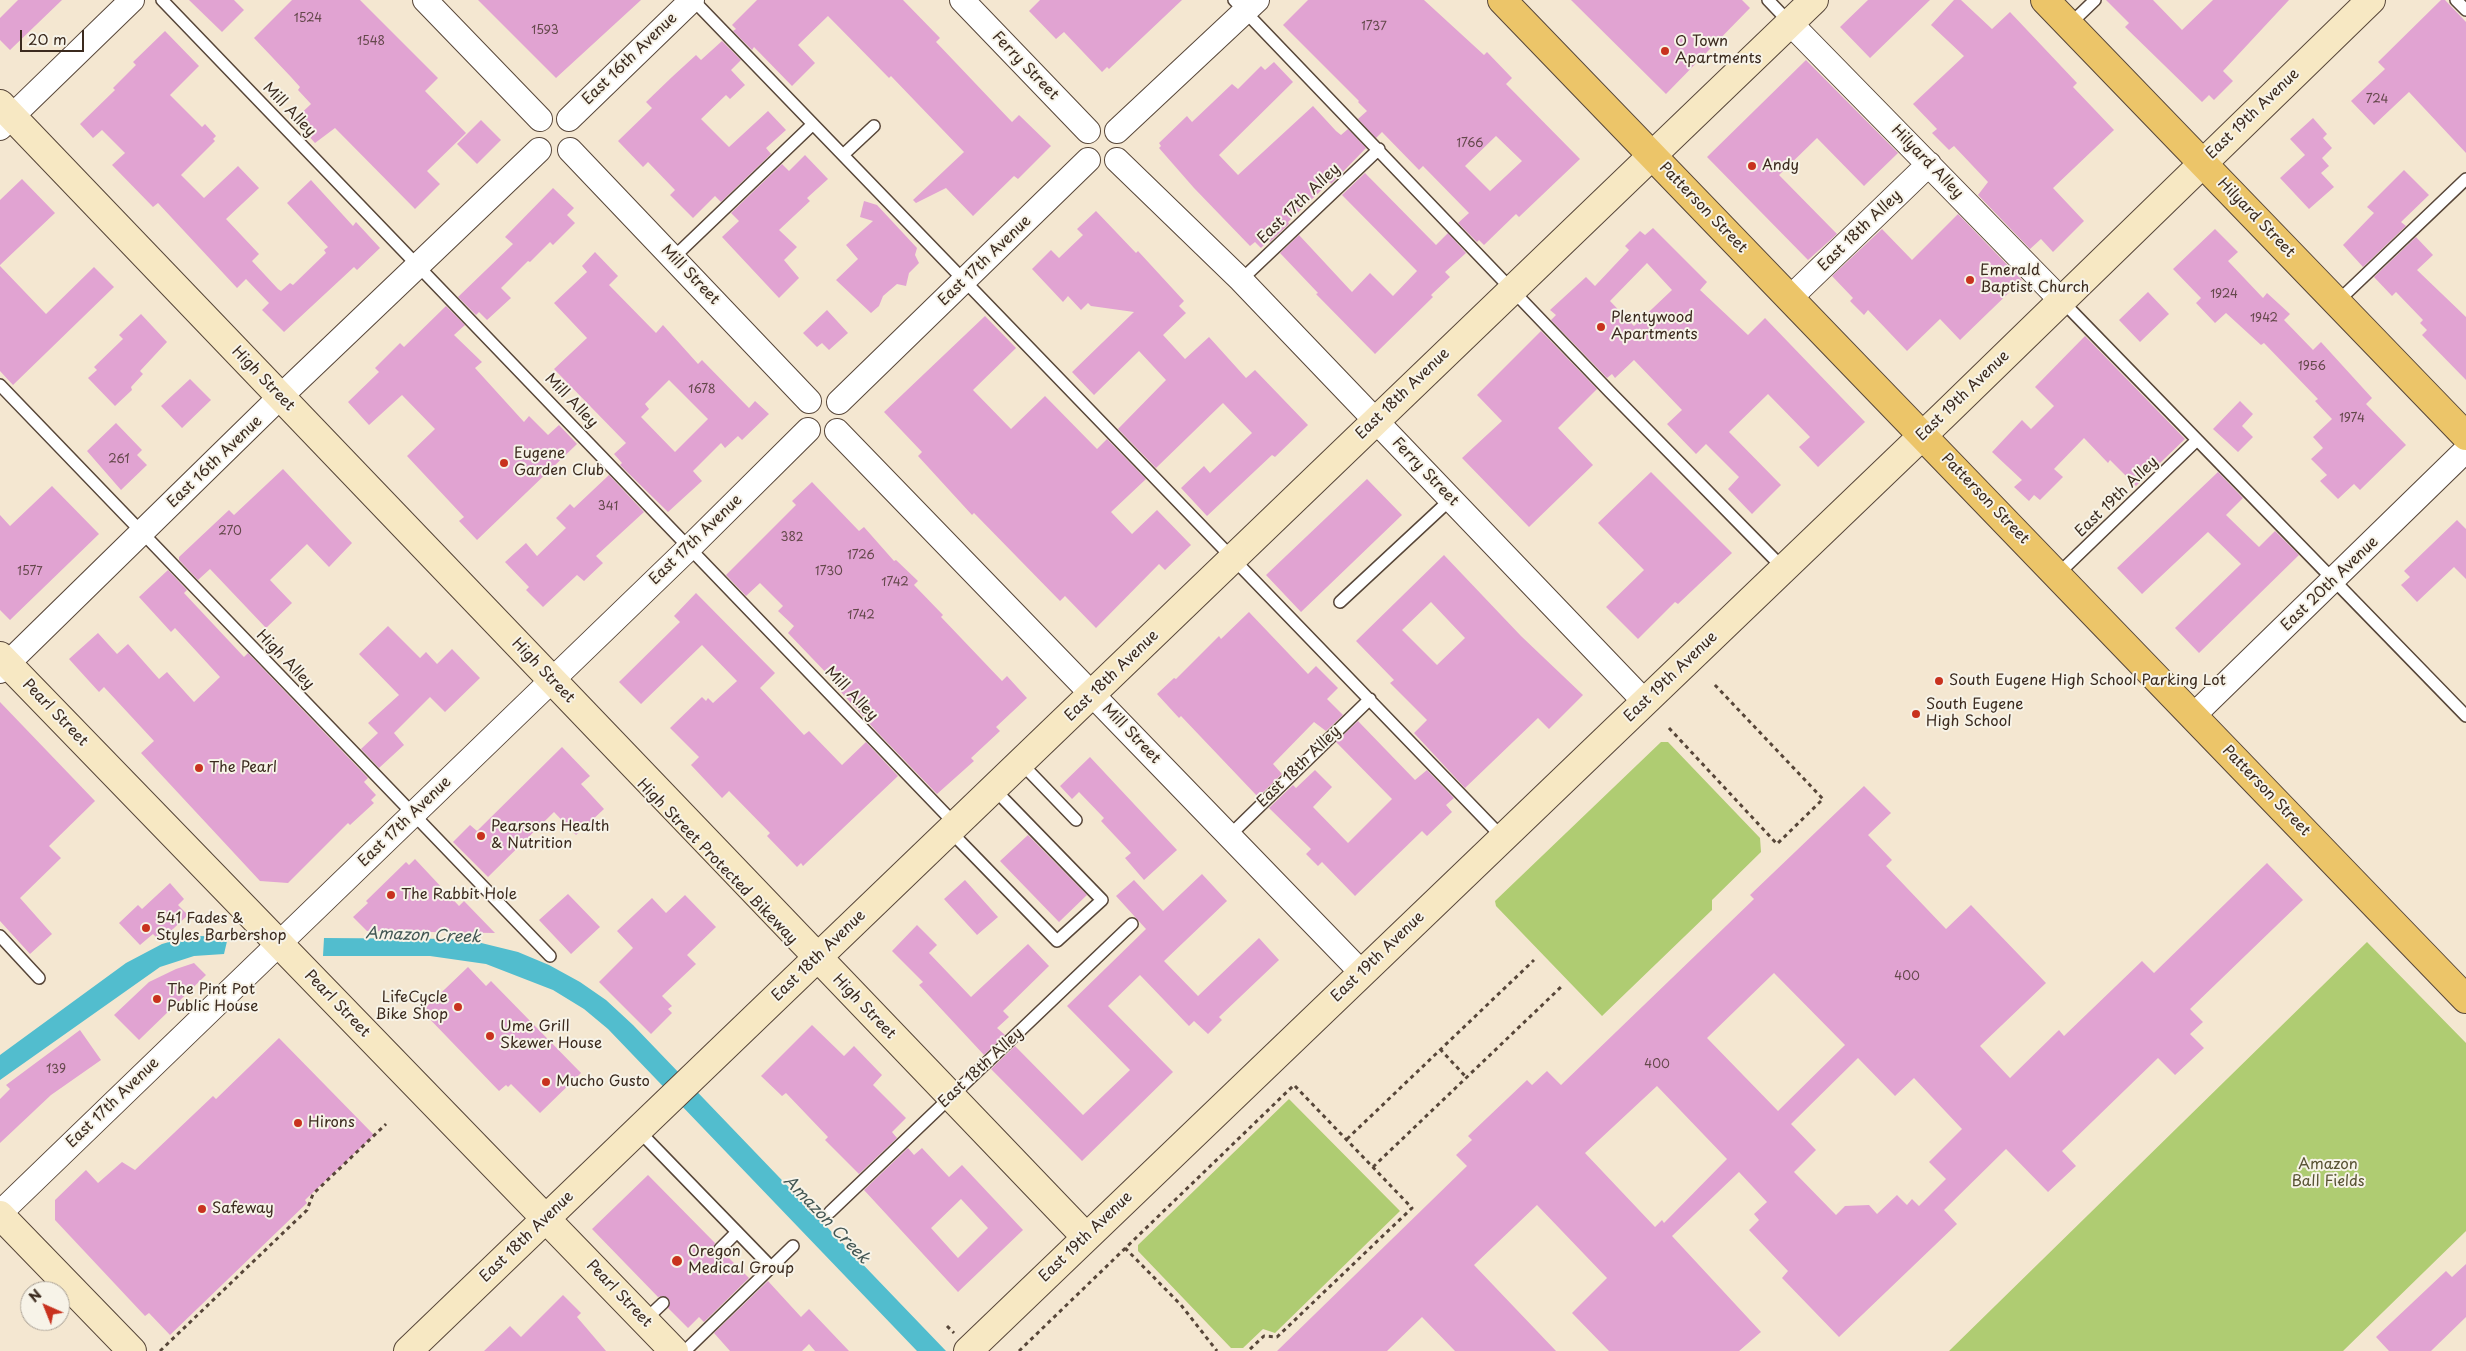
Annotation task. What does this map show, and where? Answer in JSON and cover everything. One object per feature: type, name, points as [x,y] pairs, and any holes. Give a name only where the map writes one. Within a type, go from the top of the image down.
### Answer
[{"type":"main road","name":"Patterson Street","points":[[1502,0],[2466,999]]},
{"type":"main road","name":"Hilyard Street","points":[[2045,0],[2466,436]]},
{"type":"street","points":[[4,116],[132,0]]},
{"type":"street","points":[[425,0],[540,119]]},
{"type":"street","name":"East 16th Avenue","points":[[568,119],[692,0]]},
{"type":"street","name":"Ferry Street","points":[[962,0],[1088,131]]},
{"type":"street","name":"East 18th Avenue","points":[[408,1351],[1814,0]]},
{"type":"street","name":"East 19th Avenue","points":[[968,1351],[1784,569],[2371,0]]},
{"type":"street","points":[[1117,131],[1245,4]]},
{"type":"street","name":"Hilyard Alley","points":[[1790,23],[2062,301]]},
{"type":"street","points":[[551,114],[557,114],[568,119],[576,134],[570,150],[558,156],[544,154],[539,150],[535,144],[533,131],[540,119],[551,114]]},
{"type":"street","name":"High Street","points":[[4,116],[280,397],[1086,1237]]},
{"type":"street","points":[[1103,125],[1117,131],[1124,145],[1117,160],[1103,166],[1095,165],[1088,160],[1082,146],[1088,131],[1103,125]]},
{"type":"street","name":"East 16th Avenue","points":[[2,663],[141,533],[280,397],[420,266],[539,150]]},
{"type":"street","name":"Mill Street","points":[[570,150],[809,400]]},
{"type":"street","name":"East 17th Avenue","points":[[839,402],[1088,160]]},
{"type":"street","name":"Ferry Street","points":[[1117,160],[1240,280],[1645,702]]},
{"type":"street","name":"East 18th Alley","points":[[1790,298],[1929,164]]},
{"type":"street","points":[[824,395],[839,402],[844,417],[837,432],[822,437],[808,430],[802,415],[809,400],[816,396],[824,395]]},
{"type":"street","name":"East 17th Avenue","points":[[0,1214],[690,547],[808,430]]},
{"type":"street","name":"Mill Street","points":[[837,432],[1362,973]]},
{"type":"street","name":"East 20th Avenue","points":[[2194,716],[2466,450]]},
{"type":"street","name":"Pearl Street","points":[[2,663],[546,1219],[654,1311],[674,1351]]},
{"type":"street","points":[[0,1214],[132,1351]]},
{"type":"lane","name":"Mill Alley","points":[[162,0],[690,547],[953,828],[983,867],[991,872],[1057,941],[1102,900],[994,789]]},
{"type":"lane","points":[[692,0],[1503,838]]},
{"type":"lane","points":[[1768,0],[1790,23]]},
{"type":"lane","points":[[2069,25],[2095,0]]},
{"type":"lane","points":[[2456,0],[2466,10]]},
{"type":"lane","points":[[1245,4],[1512,290],[1784,569]]},
{"type":"lane","points":[[673,258],[812,124]]},
{"type":"lane","points":[[843,155],[874,126]]},
{"type":"lane","name":"East 17th Alley","points":[[1240,280],[1379,149]]},
{"type":"lane","points":[[2337,302],[2466,179]]},
{"type":"lane","points":[[2062,301],[2466,716]]},
{"type":"lane","name":"High Alley","points":[[0,385],[550,956]]},
{"type":"lane","name":"East 19th Alley","points":[[2057,575],[2197,440]]},
{"type":"lane","points":[[1340,602],[1451,499]]},
{"type":"lane","name":"East 18th Alley","points":[[1229,836],[1370,699]]},
{"type":"lane","points":[[1021,763],[1076,820]]},
{"type":"lane","name":"East 18th Alley","points":[[830,1212],[1132,924]]},
{"type":"lane","points":[[0,936],[39,978]]},
{"type":"lane","points":[[638,1130],[771,1267]]},
{"type":"lane","points":[[720,1248],[737,1232]]},
{"type":"lane","points":[[685,1351],[793,1246]]},
{"type":"path","points":[[1669,728],[1777,844],[1823,799],[1714,684]]},
{"type":"path","points":[[1347,1139],[1534,960]]},
{"type":"path","points":[[1374,1167],[1561,987]]},
{"type":"path","points":[[1440,1049],[1466,1077]]},
{"type":"path","points":[[1019,1351],[1294,1085],[1412,1208],[1278,1337],[1264,1336],[1248,1351]]},
{"type":"path","points":[[160,1351],[307,1210],[313,1194],[386,1124]]},
{"type":"path","points":[[1125,1248],[1181,1305],[1217,1351]]},
{"type":"green space","points":[[1661,742],[1668,742],[1760,838],[1761,852],[1712,900],[1712,910],[1602,1016],[1496,906],[1495,901]]},
{"type":"green space","name":"Amazon Ball Fields","points":[[2367,942],[2466,1043],[2466,1231],[2343,1351],[1949,1351]]},
{"type":"green space","points":[[1289,1099],[1400,1211],[1275,1333],[1263,1329],[1243,1348],[1231,1348],[1138,1251],[1138,1245]]},
{"type":"water","points":[[200,936],[228,937],[224,954],[194,956],[160,967],[0,1080],[0,1055],[126,963],[162,944],[183,938]]},
{"type":"water","points":[[324,938],[465,939],[518,952],[549,965],[580,982],[606,1000],[633,1025],[946,1351],[917,1351],[608,1029],[584,1009],[553,990],[486,964],[430,956],[323,956]]},
{"type":"building","points":[[18,0],[62,0],[10,50],[0,40],[0,18]]},
{"type":"building","points":[[189,0],[234,0],[244,10],[222,32]]},
{"type":"building","points":[[292,0],[360,0],[438,78],[425,91],[466,133],[427,171],[440,184],[415,209],[335,128],[315,143],[294,120],[311,104],[298,90],[300,87],[254,38]]},
{"type":"building","points":[[478,0],[641,0],[556,78]]},
{"type":"building","points":[[757,0],[903,0],[940,38],[936,42],[1012,122],[1019,115],[1051,146],[1018,179],[1014,176],[973,216],[946,188],[916,203],[913,200],[964,152],[891,76],[889,78],[828,16],[798,45],[815,63],[792,86],[754,47],[752,50],[733,31],[736,29],[732,25]]},
{"type":"building","points":[[1040,0],[1182,0],[1109,69],[1107,67],[1102,72],[1064,32],[1056,39],[1029,11]]},
{"type":"building","points":[[1308,0],[1424,0],[1484,55],[1487,52],[1512,78],[1506,84],[1580,159],[1519,217],[1516,214],[1484,245],[1479,240],[1477,242],[1458,223],[1469,213],[1423,166],[1419,170],[1382,132],[1376,138],[1358,119],[1367,111],[1359,101],[1283,25]],"holes":[[[1496,136],[1522,161],[1490,191],[1465,166]]]},
{"type":"building","name":"O Town Apartments","points":[[1571,0],[1742,0],[1750,8],[1666,94]]},
{"type":"building","points":[[1868,0],[1930,0],[1870,58],[1840,27]]},
{"type":"building","points":[[1954,0],[1961,0],[1992,29],[2010,12],[2077,83],[2073,87],[2114,130],[2053,188],[2084,221],[2053,252],[2041,239],[2030,249],[1978,195],[1988,182],[1954,146],[1949,150],[1932,133],[1937,129],[1913,104],[1964,56],[1931,25]]},
{"type":"building","points":[[2106,0],[2153,0],[2182,30],[2213,0],[2289,0],[2223,71],[2233,81],[2214,100],[2209,95],[2202,102],[2125,27],[2129,23]]},
{"type":"building","points":[[2441,0],[2445,0],[2466,22],[2466,153],[2409,92],[2374,125],[2351,101],[2385,69],[2378,62]]},
{"type":"building","points":[[165,31],[199,66],[170,95],[202,127],[205,124],[216,136],[213,139],[215,141],[181,175],[204,198],[238,166],[259,188],[226,219],[259,254],[252,261],[278,289],[281,291],[290,283],[293,285],[326,253],[324,250],[328,247],[287,203],[311,180],[353,226],[356,222],[380,248],[357,270],[354,267],[284,332],[262,310],[269,303],[246,279],[237,288],[158,203],[153,207],[112,165],[125,153],[102,130],[93,138],[80,124],[115,90],[113,88],[136,65],[133,62]]},
{"type":"building","points":[[722,41],[741,60],[731,70],[745,85],[730,99],[726,95],[701,119],[729,147],[768,111],[786,130],[766,148],[771,154],[721,202],[715,196],[693,218],[670,195],[675,190],[648,162],[643,167],[618,141],[652,108],[646,102],[672,77],[696,55],[701,60]]},
{"type":"building","name":"Andy","points":[[1806,60],[1898,153],[1864,186],[1817,138],[1779,175],[1837,234],[1808,260],[1707,157]]},
{"type":"building","points":[[1274,62],[1293,82],[1219,155],[1238,175],[1313,106],[1341,135],[1348,129],[1366,148],[1331,184],[1330,182],[1288,222],[1289,224],[1261,248],[1255,242],[1250,246],[1194,188],[1159,148],[1161,146],[1159,143],[1187,116],[1192,122],[1232,84],[1238,89],[1261,66],[1265,70]]},
{"type":"building","points":[[2313,118],[2327,134],[2323,138],[2332,148],[2322,158],[2329,166],[2321,173],[2334,187],[2309,209],[2280,178],[2305,155],[2290,139]]},
{"type":"building","points":[[481,120],[501,140],[477,164],[457,144]]},
{"type":"building","points":[[805,155],[828,179],[807,198],[810,201],[779,230],[797,247],[784,260],[799,278],[779,298],[722,237],[739,221],[731,213],[782,164],[789,171]]},
{"type":"building","points":[[2404,170],[2429,195],[2401,222],[2406,226],[2363,267],[2343,245],[2374,213],[2367,207]]},
{"type":"building","points":[[1365,173],[1436,245],[1448,233],[1466,253],[1445,272],[1450,277],[1431,295],[1433,297],[1375,354],[1316,294],[1318,293],[1280,253],[1299,235],[1352,292],[1370,273],[1393,296],[1417,271],[1342,195]]},
{"type":"building","points":[[22,179],[55,213],[0,265],[0,200]]},
{"type":"building","points":[[553,188],[574,208],[567,215],[575,223],[553,245],[550,242],[530,262],[528,261],[501,288],[511,298],[487,320],[479,312],[476,315],[458,297],[513,244],[505,237]]},
{"type":"building","points":[[864,201],[877,205],[917,248],[915,255],[919,263],[909,273],[906,286],[897,284],[883,296],[879,306],[871,313],[836,280],[858,259],[846,245],[873,221],[860,217]]},
{"type":"building","points":[[1096,211],[1136,253],[1138,251],[1184,301],[1179,306],[1186,313],[1163,335],[1185,359],[1209,337],[1246,378],[1255,370],[1308,425],[1275,457],[1272,455],[1207,516],[1181,488],[1204,466],[1210,473],[1252,433],[1223,403],[1156,468],[1118,429],[1166,380],[1139,351],[1094,395],[1072,372],[1134,312],[1091,306],[1088,303],[1081,310],[1068,296],[1063,302],[1032,269],[1051,250],[1059,258],[1083,235],[1077,229]]},
{"type":"building","points":[[1958,214],[2022,280],[1960,340],[1940,319],[1907,351],[1868,310],[1864,315],[1850,301],[1853,298],[1832,276],[1882,229],[1912,260]]},
{"type":"building","points":[[1653,228],[1707,282],[1700,290],[1748,335],[1765,318],[1865,422],[1818,467],[1799,447],[1810,437],[1768,394],[1729,432],[1781,485],[1752,514],[1728,489],[1739,477],[1706,444],[1696,454],[1667,424],[1682,410],[1634,360],[1615,378],[1612,374],[1607,378],[1551,320],[1556,315],[1550,310],[1586,277],[1595,286],[1629,250],[1625,246],[1640,231],[1645,235]],"holes":[[[1647,263],[1672,290],[1634,326],[1610,301]]]},
{"type":"building","points":[[2215,229],[2238,252],[2228,261],[2263,298],[2267,293],[2290,314],[2284,320],[2313,350],[2321,342],[2372,398],[2366,404],[2406,445],[2360,490],[2354,484],[2338,499],[2320,481],[2327,475],[2311,459],[2323,448],[2313,437],[2332,419],[2315,401],[2318,399],[2264,343],[2261,345],[2226,313],[2215,323],[2196,303],[2201,298],[2173,269]]},
{"type":"building","points":[[2416,237],[2433,255],[2417,270],[2466,317],[2466,380],[2422,335],[2427,330],[2420,323],[2423,320],[2396,292],[2392,296],[2374,277]]},
{"type":"building","points":[[595,252],[618,276],[609,285],[656,333],[663,325],[698,364],[702,360],[749,408],[755,401],[769,414],[742,440],[738,436],[725,448],[721,443],[693,471],[702,481],[668,512],[620,465],[622,463],[614,454],[626,443],[554,369],[587,338],[554,303],[587,272],[582,266]],"holes":[[[669,380],[708,419],[675,452],[641,417],[649,409],[645,404]]]},
{"type":"building","points":[[0,266],[46,314],[94,267],[114,287],[13,385],[0,371]]},
{"type":"building","points":[[2148,292],[2169,314],[2140,342],[2119,320]]},
{"type":"building","points":[[446,306],[465,325],[454,335],[482,362],[475,368],[524,422],[529,416],[548,435],[559,425],[577,444],[477,540],[459,521],[464,517],[407,456],[435,429],[402,395],[369,425],[348,402],[379,372],[375,368],[400,343],[404,347]]},
{"type":"building","points":[[827,310],[848,333],[829,350],[822,343],[817,347],[803,333]]},
{"type":"building","points":[[141,314],[167,342],[140,371],[143,374],[131,387],[132,390],[115,406],[88,378],[97,370],[94,367],[123,339],[119,335]]},
{"type":"building","points":[[985,316],[1016,348],[973,390],[1011,429],[1045,396],[1097,449],[1107,439],[1146,479],[1111,512],[1132,534],[1157,510],[1191,545],[1165,570],[1159,564],[1096,628],[1065,596],[1060,601],[974,513],[972,515],[918,456],[922,452],[884,412]]},
{"type":"building","points":[[1541,331],[1597,389],[1558,428],[1593,465],[1529,527],[1462,458],[1502,421],[1477,395]]},
{"type":"building","points":[[2085,336],[2185,439],[2136,486],[2110,460],[2108,463],[2084,438],[2054,469],[2063,477],[2040,500],[2034,495],[2029,501],[2014,487],[2022,480],[1992,452],[2022,420],[2031,429],[2054,406],[2035,387]]},
{"type":"building","points":[[190,379],[211,400],[182,428],[161,406]]},
{"type":"building","points":[[2240,401],[2253,414],[2242,426],[2253,437],[2238,452],[2213,429]]},
{"type":"building","points":[[116,423],[142,450],[137,455],[147,465],[121,490],[87,451]]},
{"type":"building","points":[[283,469],[352,543],[329,567],[307,544],[270,580],[292,603],[266,628],[210,569],[198,580],[179,560],[179,557],[229,510],[234,515]]},
{"type":"building","points":[[1651,472],[1732,553],[1678,604],[1675,602],[1638,639],[1606,607],[1644,570],[1598,523]]},
{"type":"building","points":[[2218,472],[2243,498],[2226,515],[2259,547],[2275,531],[2299,555],[2199,653],[2175,628],[2241,564],[2208,532],[2142,594],[2117,568]]},
{"type":"building","points":[[609,475],[644,512],[596,556],[603,563],[584,581],[577,575],[543,607],[526,590],[529,587],[505,562],[526,543],[537,556],[566,528],[556,518],[570,504],[574,508]]},
{"type":"building","points":[[1367,479],[1402,515],[1301,612],[1266,575]]},
{"type":"building","points":[[812,482],[859,531],[864,527],[894,561],[896,560],[918,581],[914,585],[943,615],[941,617],[1002,681],[1007,676],[1027,698],[996,727],[1000,731],[971,758],[974,761],[937,794],[877,732],[831,681],[833,680],[788,633],[794,626],[778,611],[783,606],[760,583],[746,596],[726,575],[796,505],[792,501]]},
{"type":"building","points":[[52,486],[99,534],[10,620],[0,610],[0,515],[10,526]]},
{"type":"building","points":[[2457,520],[2466,529],[2466,579],[2454,567],[2417,602],[2401,585],[2410,577],[2404,571]]},
{"type":"building","points":[[1444,555],[1521,636],[1583,695],[1549,729],[1538,718],[1465,788],[1414,733],[1427,720],[1390,683],[1394,680],[1356,641]],"holes":[[[1431,602],[1465,638],[1437,665],[1402,630]]]},
{"type":"building","name":"The Pearl","points":[[168,570],[187,590],[184,593],[244,657],[248,653],[368,778],[364,782],[376,795],[371,800],[374,803],[350,825],[348,823],[288,883],[260,881],[141,753],[154,741],[104,687],[99,692],[69,659],[98,633],[117,654],[128,644],[159,679],[167,672],[194,702],[220,677],[175,628],[171,632],[139,597]]},
{"type":"building","points":[[696,593],[775,673],[760,688],[804,735],[809,731],[842,765],[866,742],[898,776],[803,866],[801,863],[797,867],[767,836],[770,833],[729,791],[722,798],[691,765],[699,757],[670,728],[702,697],[706,701],[708,698],[713,703],[737,681],[702,645],[641,704],[619,682],[680,622],[674,616]]},
{"type":"building","points":[[1249,612],[1308,674],[1316,666],[1338,688],[1327,699],[1343,715],[1326,731],[1314,722],[1273,764],[1282,774],[1258,797],[1181,716],[1179,718],[1157,694],[1174,678],[1176,679],[1219,636],[1221,639]]},
{"type":"building","points":[[388,626],[420,658],[426,652],[437,664],[452,649],[480,678],[445,712],[430,697],[394,733],[404,745],[379,768],[361,749],[378,733],[368,723],[399,695],[359,654]]},
{"type":"building","points":[[0,702],[95,801],[49,846],[61,858],[20,898],[52,934],[30,954],[0,921]]},
{"type":"building","points":[[1358,721],[1415,780],[1427,770],[1454,798],[1446,805],[1452,812],[1427,836],[1422,831],[1355,896],[1322,862],[1318,866],[1306,854],[1311,849],[1269,808],[1293,785],[1296,788],[1315,770],[1332,787],[1313,807],[1348,843],[1392,799],[1336,742]]},
{"type":"building","points":[[562,747],[590,776],[581,784],[604,809],[576,835],[554,812],[488,877],[453,842],[470,825],[477,831]]},
{"type":"building","points":[[1090,757],[1177,850],[1144,880],[1125,858],[1131,853],[1101,821],[1104,818],[1079,792],[1072,799],[1060,786]]},
{"type":"building","points":[[1864,786],[1891,813],[1868,835],[1892,860],[1886,866],[1946,929],[1971,905],[2046,983],[1980,1046],[2010,1078],[2059,1030],[2064,1036],[2142,961],[2154,973],[2267,863],[2303,900],[2190,1009],[2203,1022],[2190,1034],[2204,1048],[2175,1075],[2158,1058],[2062,1151],[2076,1166],[2048,1192],[2006,1149],[1944,1210],[1957,1224],[1839,1337],[1782,1278],[1788,1271],[1749,1230],[1759,1220],[1754,1214],[1767,1202],[1739,1172],[1672,1236],[1761,1332],[1739,1351],[1609,1351],[1572,1313],[1607,1278],[1537,1205],[1474,1265],[1556,1351],[1455,1351],[1422,1317],[1387,1351],[1277,1351],[1467,1166],[1456,1155],[1472,1140],[1468,1136],[1527,1080],[1532,1085],[1547,1071],[1561,1085],[1754,899],[1750,895]],"holes":[[[1774,973],[1845,1045],[1778,1111],[1707,1038]],[[1858,1058],[1895,1096],[1914,1078],[1962,1129],[1929,1162],[1946,1179],[1919,1206],[1912,1199],[1907,1205],[1897,1195],[1877,1214],[1869,1205],[1845,1206],[1836,1215],[1794,1172],[1816,1150],[1791,1124]],[[1657,1086],[1727,1159],[1664,1223],[1662,1220],[1655,1227],[1585,1153]]]},
{"type":"building","points":[[1028,835],[1087,895],[1059,922],[1000,861]]},
{"type":"building","points":[[415,859],[459,906],[464,901],[495,933],[367,931],[353,917],[368,903],[366,901],[406,862],[409,865]]},
{"type":"building","points":[[1202,874],[1227,901],[1164,961],[1198,996],[1259,938],[1279,960],[1219,1017],[1222,1020],[1208,1034],[1194,1021],[1189,1026],[1140,975],[1108,1006],[1173,1072],[1082,1161],[991,1069],[1015,1046],[1083,1115],[1130,1070],[1067,1006],[1146,929],[1116,896],[1134,880],[1163,911]]},
{"type":"building","points":[[965,880],[998,917],[977,935],[944,899]]},
{"type":"building","points":[[170,883],[184,899],[178,905],[188,915],[160,941],[153,934],[140,945],[119,923],[138,905],[142,909]]},
{"type":"building","points":[[568,894],[600,927],[571,954],[539,920]]},
{"type":"building","points":[[685,895],[716,927],[687,955],[696,964],[662,996],[672,1006],[668,1009],[672,1013],[651,1034],[599,982],[633,948],[617,931],[652,898],[666,913]]},
{"type":"building","points":[[917,925],[937,945],[929,953],[971,997],[1028,944],[1049,966],[1003,1011],[1009,1017],[997,1028],[1005,1035],[984,1055],[919,985],[923,982],[892,951]]},
{"type":"building","name":"The Pint Pot Public House","points":[[194,963],[206,975],[139,1040],[114,1015],[149,982]]},
{"type":"building","points":[[468,967],[486,986],[491,981],[581,1073],[540,1113],[511,1084],[508,1087],[506,1085],[499,1091],[422,1011]]},
{"type":"building","points":[[812,1025],[844,1056],[854,1046],[882,1075],[873,1085],[906,1118],[892,1132],[897,1138],[859,1174],[825,1140],[828,1137],[786,1093],[782,1096],[761,1076]]},
{"type":"building","points":[[80,1030],[101,1060],[51,1095],[0,1143],[0,1099],[10,1089],[6,1085]]},
{"type":"building","points":[[279,1038],[374,1135],[305,1200],[307,1203],[170,1335],[149,1313],[145,1316],[55,1220],[55,1200],[86,1170],[98,1183],[122,1162],[135,1170],[213,1096],[216,1099]]},
{"type":"building","points":[[908,1148],[914,1155],[922,1148],[949,1177],[962,1165],[1023,1230],[958,1292],[864,1190]],"holes":[[[961,1199],[988,1228],[958,1258],[931,1228]]]},
{"type":"building","name":"Oregon Medical Group","points":[[648,1175],[715,1243],[713,1248],[714,1254],[719,1256],[725,1254],[749,1278],[704,1322],[699,1317],[688,1328],[668,1308],[670,1302],[668,1298],[658,1297],[592,1229]]},
{"type":"building","points":[[2466,1264],[2466,1317],[2431,1351],[2389,1351],[2376,1337],[2446,1271],[2452,1277]]},
{"type":"building","points":[[768,1281],[801,1317],[809,1309],[849,1351],[815,1351],[809,1344],[802,1351],[730,1351],[714,1333]]},
{"type":"building","points":[[563,1295],[581,1313],[577,1317],[606,1351],[484,1351],[510,1326],[521,1337]]},
{"type":"place","name":"O Town Apartments","points":[[1665,51]]},
{"type":"place","name":"Andy","points":[[1752,166]]},
{"type":"place","name":"Emerald Baptist Church","points":[[1970,280]]},
{"type":"place","name":"Plentywood Apartments","points":[[1601,327]]},
{"type":"place","name":"Eugene Garden Club","points":[[504,463]]},
{"type":"place","name":"South Eugene High School Parking Lot","points":[[1939,681]]},
{"type":"place","name":"South Eugene High School","points":[[1916,714]]},
{"type":"place","name":"The Pearl","points":[[199,768]]},
{"type":"place","name":"Pearsons Health & Nutrition","points":[[481,836]]},
{"type":"place","name":"The Rabbit Hole","points":[[391,895]]},
{"type":"place","name":"541 Fades & Styles Barbershop","points":[[146,928]]},
{"type":"place","name":"The Pint Pot Public House","points":[[157,999]]},
{"type":"place","name":"LifeCycle Bike Shop","points":[[458,1007]]},
{"type":"place","name":"Ume Grill Skewer House","points":[[490,1036]]},
{"type":"place","name":"Mucho Gusto","points":[[546,1082]]},
{"type":"place","name":"Hirons","points":[[298,1123]]},
{"type":"place","name":"Safeway","points":[[202,1209]]},
{"type":"place","name":"Oregon Medical Group","points":[[677,1261]]},
{"type":"water label","name":"Amazon Creek","points":[[423,936]]},
{"type":"water label","name":"Amazon Creek","points":[[826,1220]]}]
